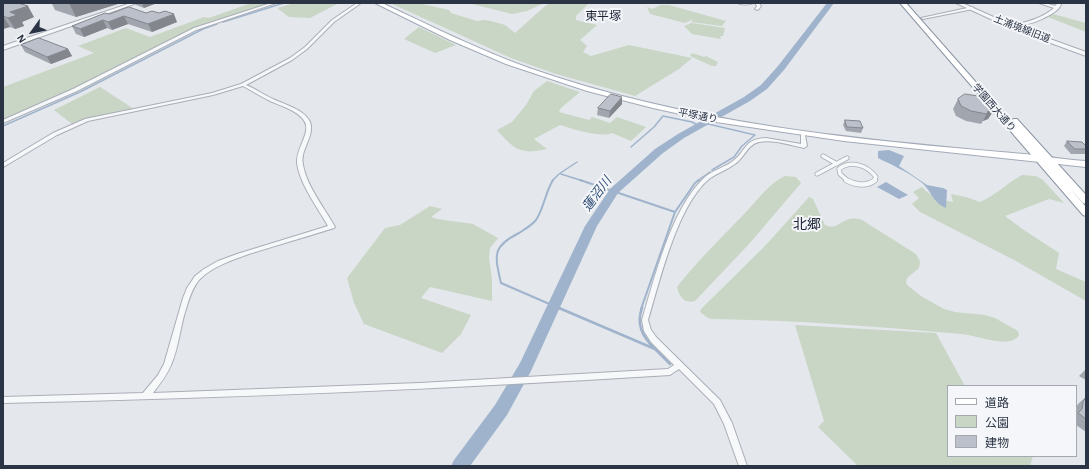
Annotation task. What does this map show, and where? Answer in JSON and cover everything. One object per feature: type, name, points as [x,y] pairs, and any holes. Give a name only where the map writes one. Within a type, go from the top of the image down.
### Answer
[{"type":"main road","name":"平塚通り","points":[[378,3],[489,55],[530,71],[610,95],[705,118],[803,134],[866,142],[1044,158]]},
{"type":"main road","name":"学園西大通り","points":[[903,3],[1044,158],[1086,201]]},
{"type":"main road","name":"学園西大通り","points":[[909,3],[1044,158],[1086,213]]},
{"type":"main road","points":[[1044,158],[1086,160]]},
{"type":"main road","points":[[1044,158],[1086,164]]},
{"type":"street","points":[[3,48],[134,3]]},
{"type":"street","points":[[3,122],[75,90],[196,29],[274,3]]},
{"type":"street","points":[[3,165],[55,134],[87,120],[213,94],[243,85],[291,59],[306,48],[333,21],[359,3]]},
{"type":"street","points":[[740,3],[752,3]]},
{"type":"street","points":[[757,9],[759,6],[758,3]]},
{"type":"street","name":"土浦境線旧道","points":[[958,3],[1012,27],[1086,54]]},
{"type":"street","points":[[1041,3],[1057,8]]},
{"type":"street","points":[[1012,27],[1046,17],[1057,8],[1060,3]]},
{"type":"street","points":[[923,18],[972,8]]},
{"type":"street","points":[[145,397],[168,365],[188,295],[197,278],[216,265],[235,256],[332,227],[307,182],[300,162],[303,144],[309,134],[310,127],[308,122],[295,109],[276,102],[243,85]]},
{"type":"street","points":[[743,466],[728,423],[717,402],[654,340],[648,331],[645,320],[680,215],[704,180],[738,160],[747,147],[755,141],[763,140],[804,146],[803,134]]},
{"type":"street","points":[[823,156],[839,164],[853,164],[865,168],[874,174],[875,181],[866,185],[848,181],[840,174],[839,164]]},
{"type":"street","points":[[817,174],[839,164],[848,158]]},
{"type":"street","points":[[3,400],[334,391],[512,382],[670,372],[679,364]]},
{"type":"green space","points":[[251,3],[273,3],[195,28],[67,92],[3,120],[3,87],[94,53],[78,46],[126,28],[150,37],[204,17],[209,18]]},
{"type":"green space","points":[[295,3],[337,4],[310,18],[289,17],[277,8]]},
{"type":"green space","points":[[390,3],[418,3],[449,10],[451,13],[477,21],[491,21],[505,25],[515,33],[550,3],[589,3],[576,16],[576,20],[597,25],[580,40],[587,46],[583,52],[591,56],[629,45],[692,58],[679,69],[635,96],[556,74],[511,58]]},
{"type":"green space","points":[[468,3],[542,4],[527,11],[512,14]]},
{"type":"green space","points":[[661,5],[669,5],[726,21],[722,26],[691,22],[693,19],[685,23],[650,14],[647,7],[652,9]]},
{"type":"green space","points":[[1053,14],[1086,23],[1086,32],[1048,17]]},
{"type":"green space","points":[[692,23],[725,28],[723,36],[720,36],[721,39],[692,34],[684,26]]},
{"type":"green space","points":[[419,27],[456,45],[435,53],[404,39]]},
{"type":"green space","points":[[692,53],[704,57],[706,56],[718,62],[716,66],[712,66],[690,56]]},
{"type":"green space","points":[[547,81],[580,92],[561,108],[559,112],[589,120],[592,117],[610,123],[617,117],[646,127],[631,141],[612,133],[594,134],[560,125],[534,139],[547,149],[538,151],[524,151],[519,149],[509,142],[497,130],[512,122],[526,105],[534,91]]},
{"type":"green space","points":[[100,87],[134,109],[72,124],[54,110]]},
{"type":"green space","points":[[1022,175],[1036,176],[1043,180],[1064,203],[1049,199],[1005,216],[1059,253],[1056,269],[1086,282],[1086,301],[1016,261],[920,212],[912,204],[919,198],[913,192],[922,187],[932,195],[944,200],[953,202],[951,194],[980,202]]},
{"type":"green space","points":[[785,176],[796,177],[801,183],[750,243],[695,301],[691,302],[685,300],[679,293],[677,287],[685,277],[765,191]]},
{"type":"green space","points":[[809,197],[813,199],[825,225],[830,227],[838,225],[846,220],[856,218],[862,220],[916,254],[920,261],[919,268],[907,278],[906,282],[907,285],[921,296],[944,309],[955,312],[985,315],[995,318],[1018,331],[1019,335],[1015,339],[1001,342],[962,334],[900,329],[806,322],[712,319],[700,312],[701,309],[765,246]]},
{"type":"green space","points":[[430,206],[442,209],[431,217],[473,224],[498,238],[490,248],[489,257],[492,279],[492,301],[430,287],[421,298],[471,315],[461,334],[442,353],[364,324],[354,303],[347,278],[385,228],[400,225]]},
{"type":"green space","points":[[795,325],[936,333],[964,385],[947,385],[947,457],[1033,457],[1030,466],[858,466],[818,427],[824,421]]},
{"type":"water","points":[[889,150],[904,156],[899,166],[927,185],[947,190],[946,208],[935,200],[924,185],[916,178],[878,158],[878,151]]},
{"type":"water","points":[[886,182],[908,195],[899,199],[877,187]]},
{"type":"building","points":[[3,3],[18,3],[28,6],[10,12],[17,15],[8,18],[3,16]]},
{"type":"building","points":[[129,7],[146,13],[152,11],[159,13],[165,11],[174,14],[148,24],[124,16],[108,22],[103,20],[80,29],[72,26],[105,13],[109,14]]},
{"type":"building","points":[[39,38],[68,49],[47,57],[21,45]]},
{"type":"building","points":[[611,94],[622,97],[610,111],[598,108]]},
{"type":"building","points":[[965,94],[978,96],[995,104],[994,110],[988,111],[987,114],[971,111],[961,106],[958,99]]},
{"type":"building","points":[[845,120],[860,121],[863,128],[847,127]]},
{"type":"building","points":[[1067,141],[1082,142],[1086,146],[1086,149],[1075,149]]},
{"type":"building","points":[[1086,397],[1086,419],[1078,413],[1082,409],[1083,402]]},
{"type":"waterway","points":[[223,22],[284,3]]},
{"type":"waterway","name":"蓮沼川","points":[[460,466],[501,410],[526,367],[591,226],[614,191],[659,151],[681,136],[747,99],[764,87],[781,68],[831,3]]},
{"type":"waterway","points":[[3,126],[80,92],[203,29],[217,24]]},
{"type":"waterway","points":[[631,147],[654,127],[663,116],[692,122],[699,126]]},
{"type":"waterway","points":[[704,123],[755,135],[742,146],[734,157],[712,170]]},
{"type":"waterway","points":[[553,180],[577,162]]},
{"type":"waterway","points":[[697,181],[710,172]]},
{"type":"waterway","points":[[561,174],[582,181]]},
{"type":"waterway","points":[[553,180],[536,220],[528,227],[510,238],[499,248],[497,253],[497,266],[501,283],[561,309]]},
{"type":"waterway","points":[[675,212],[695,183],[699,180]]},
{"type":"waterway","points":[[582,181],[675,212]]},
{"type":"waterway","points":[[641,309],[675,212]]},
{"type":"waterway","points":[[559,308],[655,349],[670,364]]},
{"type":"waterway","points":[[642,308],[640,314],[641,330],[646,339],[654,348]]},
{"type":"district","name":"東平塚","points":[[603,16]]},
{"type":"district","name":"北郷","points":[[807,225]]}]
